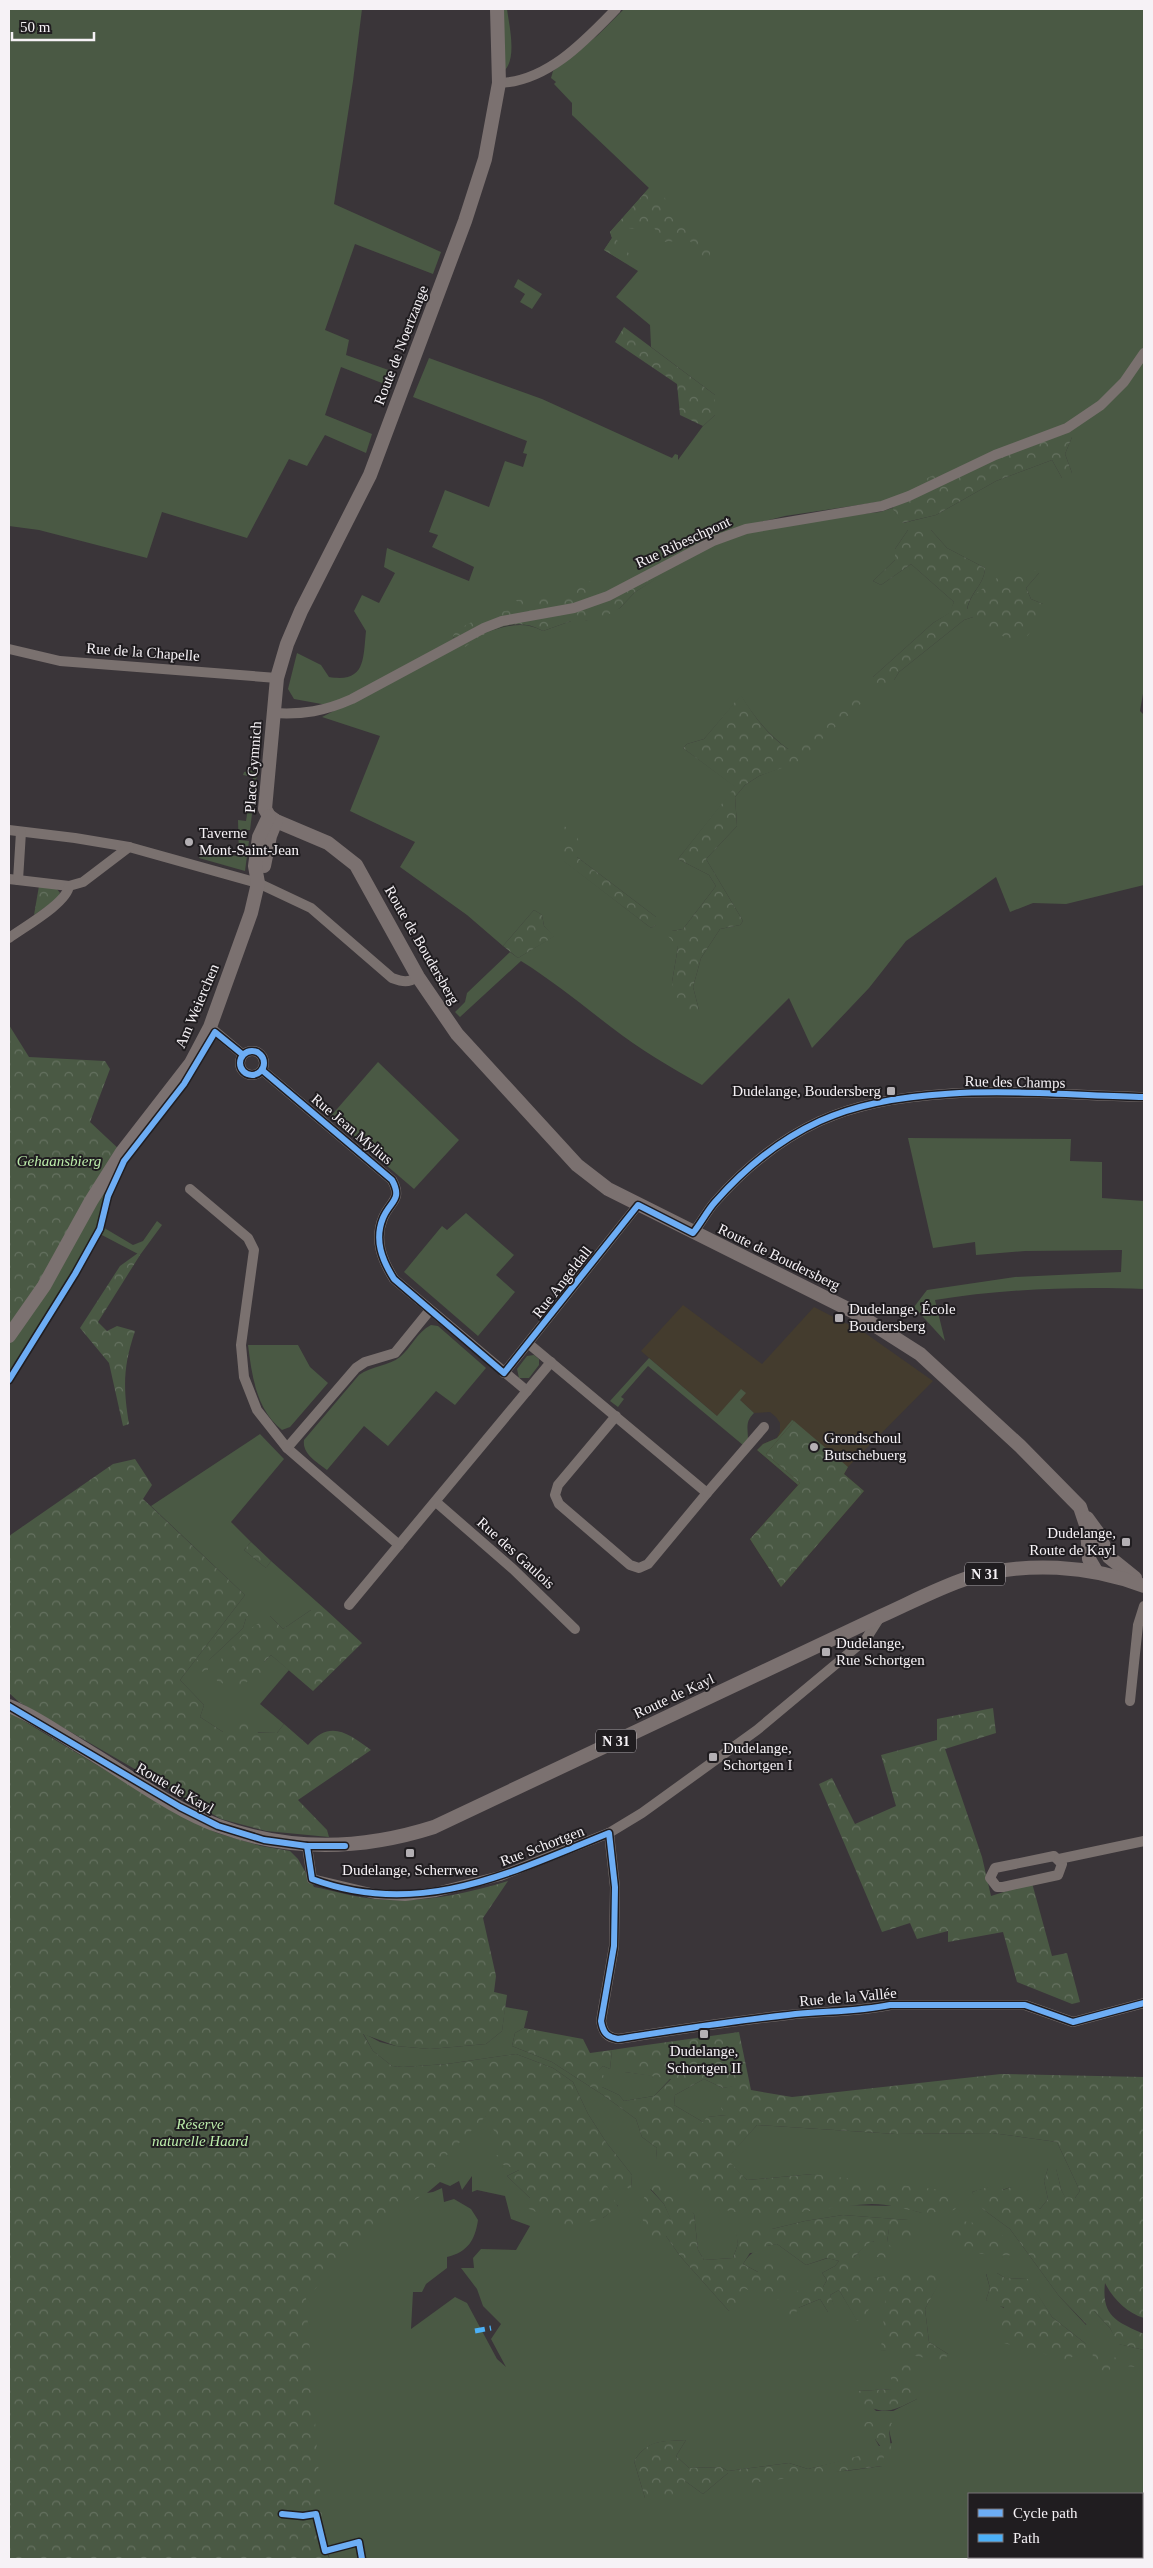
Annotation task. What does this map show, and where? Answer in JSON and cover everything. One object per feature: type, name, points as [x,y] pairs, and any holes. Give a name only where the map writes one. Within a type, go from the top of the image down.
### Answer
[{"type":"main road","name":"Route de Noertzange","points":[[277,678],[287,644],[301,611],[370,475],[465,221],[492,130],[499,83],[497,9]]},
{"type":"main road","name":"Place Gymnich","points":[[258,883],[255,866],[259,837],[272,819],[265,809],[265,800],[277,678]]},
{"type":"main road","name":"Route de Boudersberg","points":[[272,819],[328,843],[356,865],[418,977],[457,1034],[577,1165],[608,1189],[854,1312],[920,1354],[1020,1446],[1080,1508],[1087,1528],[1089,1559],[1096,1571]]},
{"type":"main road","name":"Am Weierchen","points":[[9,1336],[44,1286],[122,1152],[191,1063],[210,1027],[252,913],[258,883]]},
{"type":"main road","points":[[1080,1508],[1098,1533],[1108,1554],[1120,1568],[1144,1586]]},
{"type":"main road","points":[[1096,1571],[1108,1554]]},
{"type":"main road","name":"Route de Kayl","points":[[9,1706],[180,1807],[218,1826],[264,1840],[307,1846],[345,1846],[378,1842],[434,1827],[943,1588],[987,1574],[1018,1569],[1064,1568],[1096,1571],[1144,1586]]},
{"type":"street","points":[[499,83],[517,83],[554,64],[592,34],[616,9]]},
{"type":"street","name":"Rue Ribeschpont","points":[[273,714],[301,715],[330,709],[484,628],[502,621],[546,615],[574,608],[608,596],[713,541],[746,530],[882,506],[909,496],[995,455],[1067,428],[1101,405],[1124,382],[1144,353]]},
{"type":"street","name":"Rue de la Chapelle","points":[[9,649],[60,661],[277,678]]},
{"type":"street","points":[[9,830],[129,847],[258,883],[311,908],[392,978],[402,982],[411,982],[418,977]]},
{"type":"street","points":[[21,832],[13,879],[69,886],[83,882],[129,847]]},
{"type":"street","points":[[9,938],[60,901],[68,893],[69,886]]},
{"type":"street","name":"Rue Jean Mylius","points":[[210,1027],[242,1054],[254,1050],[259,1053],[264,1064],[262,1070],[392,1180],[397,1190],[396,1199],[383,1219],[379,1240],[382,1260],[394,1278],[527,1391]]},
{"type":"street","points":[[242,1054],[239,1066],[246,1075],[258,1074],[262,1070]]},
{"type":"street","name":"Rue des Champs","points":[[693,1233],[715,1202],[780,1144],[822,1120],[844,1112],[906,1098],[950,1094],[1144,1097]]},
{"type":"street","points":[[190,1189],[248,1238],[254,1250],[242,1346],[244,1377],[257,1410],[286,1448],[400,1545]]},
{"type":"street","name":"Rue Angeldall","points":[[504,1373],[638,1205]]},
{"type":"street","points":[[286,1448],[356,1368],[365,1362],[395,1353],[430,1310]]},
{"type":"street","points":[[529,1344],[707,1493]]},
{"type":"street","points":[[349,1605],[551,1362]]},
{"type":"street","points":[[616,1416],[558,1485],[555,1495],[559,1504],[630,1565],[639,1568],[648,1564],[764,1427]]},
{"type":"street","name":"Rue des Gaulois","points":[[436,1502],[513,1569],[575,1629]]},
{"type":"street","points":[[1130,1701],[1138,1625],[1144,1606]]},
{"type":"street","name":"Rue Schortgen","points":[[307,1846],[312,1879],[374,1894],[404,1896],[473,1884],[541,1861],[609,1833],[642,1813],[757,1730],[866,1639],[881,1616]]},
{"type":"street","name":"Rue de la Vallée","points":[[609,1833],[615,1887],[614,1946],[601,2021],[603,2031],[609,2038],[618,2039],[762,2017],[821,2011],[870,2009],[890,2005],[1025,2005],[1073,2022],[1144,2003]]},
{"type":"street","points":[[1059,1859],[1061,1870],[1052,1876],[1003,1887],[997,1887],[990,1878],[995,1868],[1048,1857],[1059,1859],[1144,1841]]},
{"type":"shaded area","name":"Grondschoul Butschebuerg","points":[[683,1305],[762,1364],[814,1307],[865,1333],[933,1381],[848,1467],[844,1474],[864,1491],[781,1587],[750,1539],[798,1485],[757,1450],[763,1444],[777,1438],[780,1431],[780,1423],[770,1412],[754,1413],[740,1400],[717,1416],[641,1351]]},
{"type":"green space","points":[[9,9],[362,9],[334,204],[441,252],[433,274],[355,244],[325,330],[349,340],[346,355],[397,373],[392,387],[341,367],[325,415],[372,434],[366,453],[325,435],[307,466],[289,459],[247,538],[162,512],[147,558],[39,530],[9,526]]},
{"type":"green space","points":[[502,9],[507,9],[511,41],[511,57],[505,70]]},
{"type":"green space","points":[[624,9],[1144,9],[1144,688],[1140,711],[1144,715],[1144,885],[1066,904],[1033,903],[1010,912],[996,877],[906,941],[869,988],[812,1048],[789,998],[702,1085],[633,1043],[521,961],[460,1017],[455,1012],[465,1002],[467,993],[510,952],[518,958],[554,936],[544,926],[542,915],[534,910],[503,946],[467,915],[400,867],[415,842],[350,811],[380,736],[322,717],[485,633],[514,625],[529,626],[543,631],[571,621],[585,621],[620,608],[635,592],[657,578],[651,578],[698,552],[734,536],[763,528],[813,519],[880,512],[892,508],[903,523],[936,515],[996,481],[1052,460],[1062,478],[1072,473],[1065,454],[1072,437],[911,491],[892,500],[785,516],[738,528],[612,591],[453,637],[455,639],[347,697],[327,705],[294,699],[288,689],[297,653],[321,665],[329,677],[341,678],[350,676],[360,667],[363,659],[366,631],[354,611],[362,595],[379,603],[395,573],[384,567],[387,548],[469,581],[474,567],[432,547],[438,535],[429,532],[445,490],[489,507],[505,461],[523,467],[527,454],[523,453],[527,441],[413,397],[429,358],[542,399],[672,458],[675,454],[678,455],[678,460],[703,426],[715,415],[715,395],[651,347],[650,325],[616,297],[638,271],[604,250],[612,238],[610,232],[649,188],[572,115],[572,103],[554,84],[556,82],[551,78],[553,71],[598,35]],"holes":[[[908,530],[931,530],[947,548],[985,568],[982,579],[971,598],[967,610],[973,617],[964,620],[899,672],[894,680],[873,677],[933,623],[950,613],[954,602],[911,564],[881,585],[873,581],[895,560],[895,549]],[[1039,573],[1026,588],[1031,599],[1043,604],[974,595]],[[741,696],[762,725],[788,749],[809,748],[796,762],[759,776],[745,785],[735,797],[737,826],[706,859],[743,921],[740,925],[720,929],[701,958],[693,987],[699,1010],[672,982],[678,947],[672,931],[683,929],[716,886],[709,875],[678,859],[736,787],[683,748],[687,744],[704,739]],[[563,842],[577,857],[656,917],[656,925],[651,928],[563,860]]]},
{"type":"green space","points":[[649,188],[656,188],[710,250],[710,257],[704,258],[689,240],[664,242],[650,222],[641,230],[628,228],[616,239],[632,257],[626,263],[604,250],[612,238],[610,232]]},
{"type":"green space","points":[[518,279],[542,294],[532,309],[520,302],[525,294],[514,287]]},
{"type":"green space","points":[[624,327],[715,395],[715,415],[703,426],[680,415],[677,384],[615,342]]},
{"type":"green space","points":[[1067,428],[1072,437],[1065,454],[1072,473],[1070,481],[1062,478],[1052,460],[996,481],[936,515],[902,523],[892,508],[909,496],[914,484],[936,474],[943,474],[945,478]]},
{"type":"green space","points":[[908,530],[931,530],[947,548],[985,568],[984,574],[971,597],[967,609],[972,610],[973,617],[964,620],[899,672],[894,680],[874,691],[869,685],[873,677],[933,623],[949,613],[954,602],[911,564],[881,585],[873,581],[895,560],[895,549]]},
{"type":"green space","points":[[1037,570],[1039,573],[1026,588],[1031,599],[1043,604],[1046,612],[1021,644],[986,629],[978,620],[974,595],[997,578]]},
{"type":"green space","points":[[643,578],[658,578],[635,592],[620,608],[602,618],[571,621],[543,631],[523,624],[502,627],[483,635],[465,647],[460,646],[453,636],[468,624],[492,614],[507,611],[525,612],[516,600],[570,597],[578,586],[588,580],[601,590],[591,598]]},
{"type":"green space","points":[[861,692],[867,698],[796,763],[759,776],[745,785],[735,797],[737,826],[706,859],[743,921],[740,925],[720,929],[701,958],[693,987],[699,1010],[687,1011],[677,1005],[672,982],[678,947],[668,936],[672,931],[683,929],[716,886],[709,875],[678,859],[735,787],[683,748],[687,744],[704,739],[741,695],[762,725],[788,749]]},
{"type":"green space","points":[[253,770],[257,774],[250,830],[242,830],[240,840],[249,841],[245,871],[199,858],[204,847],[216,855],[239,856],[238,820],[246,821],[253,777],[243,775],[244,772]]},
{"type":"green space","points":[[563,825],[575,834],[581,844],[577,857],[656,917],[656,925],[651,928],[562,860],[563,842],[558,832]]},
{"type":"green space","points":[[39,886],[57,889],[60,893],[57,899],[34,915]]},
{"type":"green space","points":[[534,910],[542,915],[544,926],[555,936],[518,958],[503,946]]},
{"type":"green space","name":"Gehaansbierg","points":[[9,1025],[29,1057],[105,1061],[110,1069],[90,1122],[122,1152],[9,1336]]},
{"type":"green space","points":[[378,1062],[459,1140],[414,1189],[330,1117]]},
{"type":"green space","points":[[908,1138],[1071,1139],[1070,1161],[1102,1162],[1102,1198],[1144,1201],[1144,1289],[1040,1289],[986,1293],[935,1300],[945,1341],[914,1307],[927,1290],[1015,1277],[1121,1272],[1122,1250],[1025,1251],[976,1255],[975,1242],[933,1248]]},
{"type":"green space","points":[[109,1172],[105,1215],[101,1226],[133,1245],[143,1241],[157,1221],[162,1225],[140,1255],[98,1233],[75,1274],[9,1380],[9,1336]]},
{"type":"green space","points":[[466,1213],[514,1255],[496,1275],[515,1292],[478,1336],[404,1272],[442,1226],[447,1230]]},
{"type":"green space","points":[[138,1253],[140,1255],[98,1322],[107,1331],[117,1326],[135,1331],[128,1356],[125,1377],[129,1424],[123,1426],[109,1363],[80,1328],[120,1266]]},
{"type":"green space","points":[[431,1325],[438,1326],[486,1368],[455,1405],[436,1391],[388,1446],[364,1426],[327,1470],[315,1461],[305,1449],[304,1440],[359,1375],[396,1360]]},
{"type":"green space","points":[[248,1345],[298,1345],[310,1367],[328,1383],[290,1427],[282,1430],[266,1412],[254,1380]]},
{"type":"green space","points":[[534,1355],[539,1359],[539,1365],[529,1378],[519,1378],[517,1369],[527,1356]]},
{"type":"green space","points":[[649,1358],[717,1416],[741,1389],[746,1393],[740,1400],[754,1413],[748,1422],[748,1439],[743,1445],[648,1366],[621,1397],[624,1399],[618,1407],[610,1401]]},
{"type":"green space","points":[[792,1420],[794,1421],[766,1454],[800,1483],[798,1485],[757,1450],[763,1444],[777,1438]]},
{"type":"green space","points":[[794,1421],[848,1467],[844,1474],[864,1491],[781,1587],[750,1539],[800,1483],[766,1454]]},
{"type":"green space","points":[[260,1434],[284,1459],[231,1522],[251,1542],[244,1550],[266,1568],[271,1561],[326,1610],[311,1610],[283,1629],[270,1616],[264,1662],[271,1655],[289,1670],[260,1704],[284,1724],[277,1733],[223,1732],[200,1717],[204,1705],[180,1680],[245,1595],[151,1506]],"holes":[[[253,1610],[246,1618],[243,1628],[208,1661]]]},
{"type":"green space","points":[[135,1459],[152,1485],[143,1499],[245,1595],[180,1680],[204,1705],[200,1717],[223,1732],[235,1731],[246,1718],[255,1722],[258,1733],[277,1733],[284,1724],[308,1745],[324,1732],[339,1731],[355,1738],[371,1750],[298,1800],[327,1830],[329,1837],[266,1831],[221,1819],[19,1702],[9,1693],[9,1536],[113,1464]]},
{"type":"green space","points":[[251,1542],[271,1561],[266,1568],[244,1550]]},
{"type":"green space","points":[[250,1601],[253,1610],[246,1618],[243,1628],[208,1661],[208,1670],[201,1672],[195,1663],[244,1602]]},
{"type":"green space","points":[[311,1610],[326,1610],[362,1643],[313,1691],[271,1655],[264,1662],[266,1677],[254,1676],[237,1690],[217,1681],[215,1666],[245,1632],[270,1616],[283,1629]]},
{"type":"green space","points":[[993,1708],[996,1733],[945,1749],[982,1857],[991,1896],[1032,1883],[1052,1956],[1067,1953],[1080,2002],[1072,2004],[1017,1982],[1003,1932],[948,1942],[948,1931],[917,1939],[910,1923],[882,1932],[819,1784],[832,1778],[855,1824],[896,1806],[881,1755],[937,1740],[937,1719]]},
{"type":"green space","name":"Réserve naturelle Haard","points":[[9,1712],[178,1814],[217,1833],[261,1846],[290,1851],[298,1859],[314,1887],[366,1898],[408,1900],[459,1894],[508,1881],[483,1918],[496,1976],[494,1992],[507,1995],[502,2031],[486,2044],[430,2049],[396,2046],[363,2034],[373,2051],[392,2066],[447,2064],[516,2054],[553,2068],[573,2082],[588,2114],[606,2142],[632,2175],[631,2189],[585,2177],[607,2186],[618,2207],[603,2218],[570,2227],[527,2208],[523,2199],[530,2198],[507,2176],[519,2170],[489,2160],[496,2155],[505,2157],[497,2136],[486,2116],[425,2177],[426,2193],[385,2218],[306,2298],[323,2531],[334,2536],[338,2545],[325,2551],[330,2559],[9,2559]]},
{"type":"green space","points":[[505,2007],[528,2011],[524,2028],[515,2033],[512,2046],[552,2062],[636,2119],[642,2137],[657,2148],[656,2158],[840,2205],[899,2206],[922,2213],[813,2174],[747,2180],[726,2159],[757,2125],[896,2134],[992,2133],[1057,2142],[1080,2191],[1075,2198],[1065,2198],[1056,2169],[1048,2168],[1044,2181],[1048,2199],[1040,2209],[1011,2187],[1002,2190],[998,2185],[972,2192],[984,2210],[1010,2229],[1059,2296],[1086,2325],[1093,2310],[1110,2328],[1119,2344],[1144,2350],[1144,2559],[330,2559],[318,2529],[9,2258],[425,2155],[435,2134],[441,2129],[510,2109],[519,2170],[507,2176],[530,2198],[603,2218],[618,2206],[584,2177],[602,2173],[631,2188],[632,2175],[606,2142],[588,2114],[573,2082],[553,2068],[516,2054],[447,2064],[392,2066],[373,2051],[363,2033],[380,2042],[396,2046],[430,2049],[486,2044],[502,2031]],"holes":[[[472,2176],[472,2192],[477,2190],[505,2196],[511,2219],[530,2226],[516,2250],[481,2249],[473,2258],[474,2268],[461,2268],[477,2289],[483,2306],[501,2324],[491,2339],[506,2367],[497,2359],[467,2303],[455,2297],[411,2329],[413,2292],[422,2292],[426,2284],[447,2268],[447,2257],[460,2252],[469,2244],[475,2234],[478,2220],[471,2209],[454,2199],[444,2202],[442,2188],[427,2193],[440,2182],[450,2186],[459,2181],[462,2190]],[[650,2189],[694,2214],[698,2250],[704,2260],[733,2258],[738,2244],[736,2229],[772,2229],[843,2215],[908,2220],[889,2228],[887,2242],[870,2241],[854,2257],[854,2270],[866,2278],[887,2277],[857,2320],[839,2290],[830,2295],[836,2312],[828,2312],[820,2299],[798,2308],[823,2287],[827,2280],[822,2273],[835,2266],[839,2261],[828,2258],[806,2265],[777,2244],[757,2250],[746,2259],[743,2264],[758,2272],[744,2288],[729,2311],[680,2256],[666,2236],[663,2213],[672,2221],[664,2204]],[[997,2273],[1005,2278],[1027,2279],[1052,2317],[1086,2344],[986,2300],[990,2288],[986,2274]],[[941,2278],[925,2309],[929,2342],[948,2354],[881,2350]],[[892,2389],[917,2399],[893,2411],[876,2411],[858,2391]],[[889,2430],[892,2443],[879,2446],[875,2439]],[[686,2440],[676,2456],[689,2468],[721,2467],[728,2471],[789,2463],[808,2469],[880,2452],[882,2466],[846,2471],[728,2473],[703,2494],[685,2481],[645,2498],[634,2461],[650,2445]]]},
{"type":"green space","points":[[524,2028],[583,2039],[590,2053],[612,2050],[610,2069],[603,2066],[596,2073],[605,2076],[602,2087],[619,2095],[624,2101],[654,2096],[671,2079],[625,2072],[625,2048],[739,2032],[751,2090],[792,2097],[1001,2074],[1144,2077],[1144,2318],[1132,2313],[1121,2305],[1105,2283],[1104,2294],[1106,2304],[1113,2317],[1126,2326],[1144,2334],[1144,2350],[1118,2344],[1110,2328],[1094,2311],[1097,2323],[1087,2325],[1059,2296],[1010,2229],[984,2210],[977,2203],[972,2192],[998,2184],[1003,2190],[1011,2187],[1021,2188],[1040,2209],[1048,2199],[1044,2181],[1048,2168],[1056,2168],[1065,2197],[1075,2198],[1080,2191],[1057,2142],[992,2133],[896,2134],[757,2125],[727,2159],[747,2180],[813,2174],[957,2192],[961,2203],[954,2210],[928,2213],[872,2204],[792,2213],[751,2214],[732,2211],[707,2203],[668,2170],[656,2158],[657,2148],[642,2137],[636,2119],[552,2062],[512,2046],[515,2033]],"holes":[[[704,2079],[723,2088],[736,2086],[724,2096],[721,2108],[726,2115],[707,2117],[703,2122],[674,2105],[675,2095]]]},
{"type":"green space","points":[[625,2048],[625,2072],[671,2078],[654,2096],[624,2101],[619,2095],[602,2087],[595,2073],[603,2066],[610,2069],[612,2050]]},
{"type":"green space","points":[[704,2079],[723,2088],[737,2085],[726,2115],[708,2117],[703,2122],[674,2105],[675,2095]]},
{"type":"green space","points":[[656,2182],[694,2214],[698,2250],[704,2260],[733,2258],[738,2244],[735,2229],[772,2229],[843,2215],[909,2220],[916,2234],[913,2242],[900,2245],[889,2229],[887,2242],[893,2249],[889,2258],[876,2257],[874,2241],[870,2242],[854,2257],[854,2269],[867,2276],[879,2277],[891,2274],[904,2267],[942,2278],[925,2309],[929,2342],[948,2354],[944,2361],[881,2350],[887,2278],[862,2321],[857,2321],[839,2290],[830,2295],[837,2312],[828,2312],[820,2299],[798,2308],[794,2317],[787,2315],[789,2299],[807,2282],[823,2287],[827,2280],[822,2273],[835,2266],[839,2261],[827,2258],[806,2265],[777,2244],[767,2246],[767,2252],[750,2253],[743,2264],[758,2272],[765,2263],[772,2262],[794,2278],[791,2287],[780,2289],[778,2300],[768,2300],[744,2288],[740,2307],[729,2311],[680,2256],[666,2236],[663,2243],[651,2236],[647,2230],[642,2215],[643,2201],[646,2194],[671,2220],[664,2204],[650,2188]]},
{"type":"green space","points":[[963,2221],[994,2229],[1016,2251],[1014,2255],[993,2255],[973,2252],[955,2245],[939,2231]]},
{"type":"green space","points":[[986,2273],[997,2273],[1005,2278],[1028,2279],[1052,2317],[1086,2344],[1086,2348],[1067,2360],[1000,2342],[1004,2307],[995,2306],[986,2300],[990,2288]]},
{"type":"green space","points":[[1092,2347],[1136,2367],[1112,2365],[1109,2371],[1094,2370]]},
{"type":"green space","points":[[899,2362],[921,2370],[909,2385],[917,2399],[899,2408],[886,2411],[872,2408],[854,2400],[858,2391],[892,2389],[890,2370]]},
{"type":"green space","points":[[859,2422],[892,2423],[889,2430],[891,2450],[884,2451],[875,2439],[858,2426]]},
{"type":"green space","points":[[686,2440],[676,2456],[689,2468],[721,2467],[728,2471],[789,2463],[808,2469],[874,2452],[880,2452],[884,2457],[882,2466],[742,2484],[728,2473],[703,2494],[685,2481],[680,2496],[645,2498],[634,2461],[645,2448],[651,2445],[663,2441]]},
{"type":"marked path","points":[[475,2331],[491,2328]]},
{"type":"cycle path","points":[[9,1380],[75,1274],[100,1229],[108,1196],[124,1161],[184,1084],[215,1032],[242,1054]]},
{"type":"cycle path","points":[[247,1051],[257,1051],[264,1058],[264,1063],[264,1068],[257,1075],[247,1075],[240,1068],[240,1058],[247,1051]]},
{"type":"cycle path","points":[[262,1070],[392,1180],[396,1196],[380,1226],[379,1242],[383,1257],[394,1279],[504,1373],[638,1205],[693,1233],[709,1209],[738,1178],[777,1146],[820,1121],[856,1108],[895,1099],[937,1094],[1022,1093],[1144,1097]]},
{"type":"cycle path","points":[[9,1706],[180,1807],[218,1826],[264,1840],[307,1846],[345,1846]]},
{"type":"cycle path","points":[[307,1846],[312,1879],[351,1890],[390,1894],[427,1893],[500,1876],[609,1833],[615,1887],[614,1946],[601,2021],[606,2034],[618,2039],[745,2020],[890,2005],[1025,2005],[1073,2022],[1144,2003]]},
{"type":"cycle path","points":[[282,2514],[303,2516],[316,2514],[325,2551],[359,2542],[362,2559]]},
{"type":"place","name":"Taverne Mont-Saint-Jean","points":[[189,842]]},
{"type":"place","name":"Dudelange, Boudersberg","points":[[891,1091]]},
{"type":"place","name":"Dudelange, École Boudersberg","points":[[839,1318]]},
{"type":"place","name":"Grondschoul Butschebuerg","points":[[814,1447]]},
{"type":"place","name":"Dudelange, Route de Kayl","points":[[1126,1542]]},
{"type":"place","name":"Dudelange, Rue Schortgen","points":[[826,1652]]},
{"type":"place","name":"Dudelange, Schortgen I","points":[[713,1757]]},
{"type":"place","name":"Dudelange, Scherrwee","points":[[410,1853]]},
{"type":"place","name":"Dudelange, Schortgen II","points":[[704,2034]]}]
